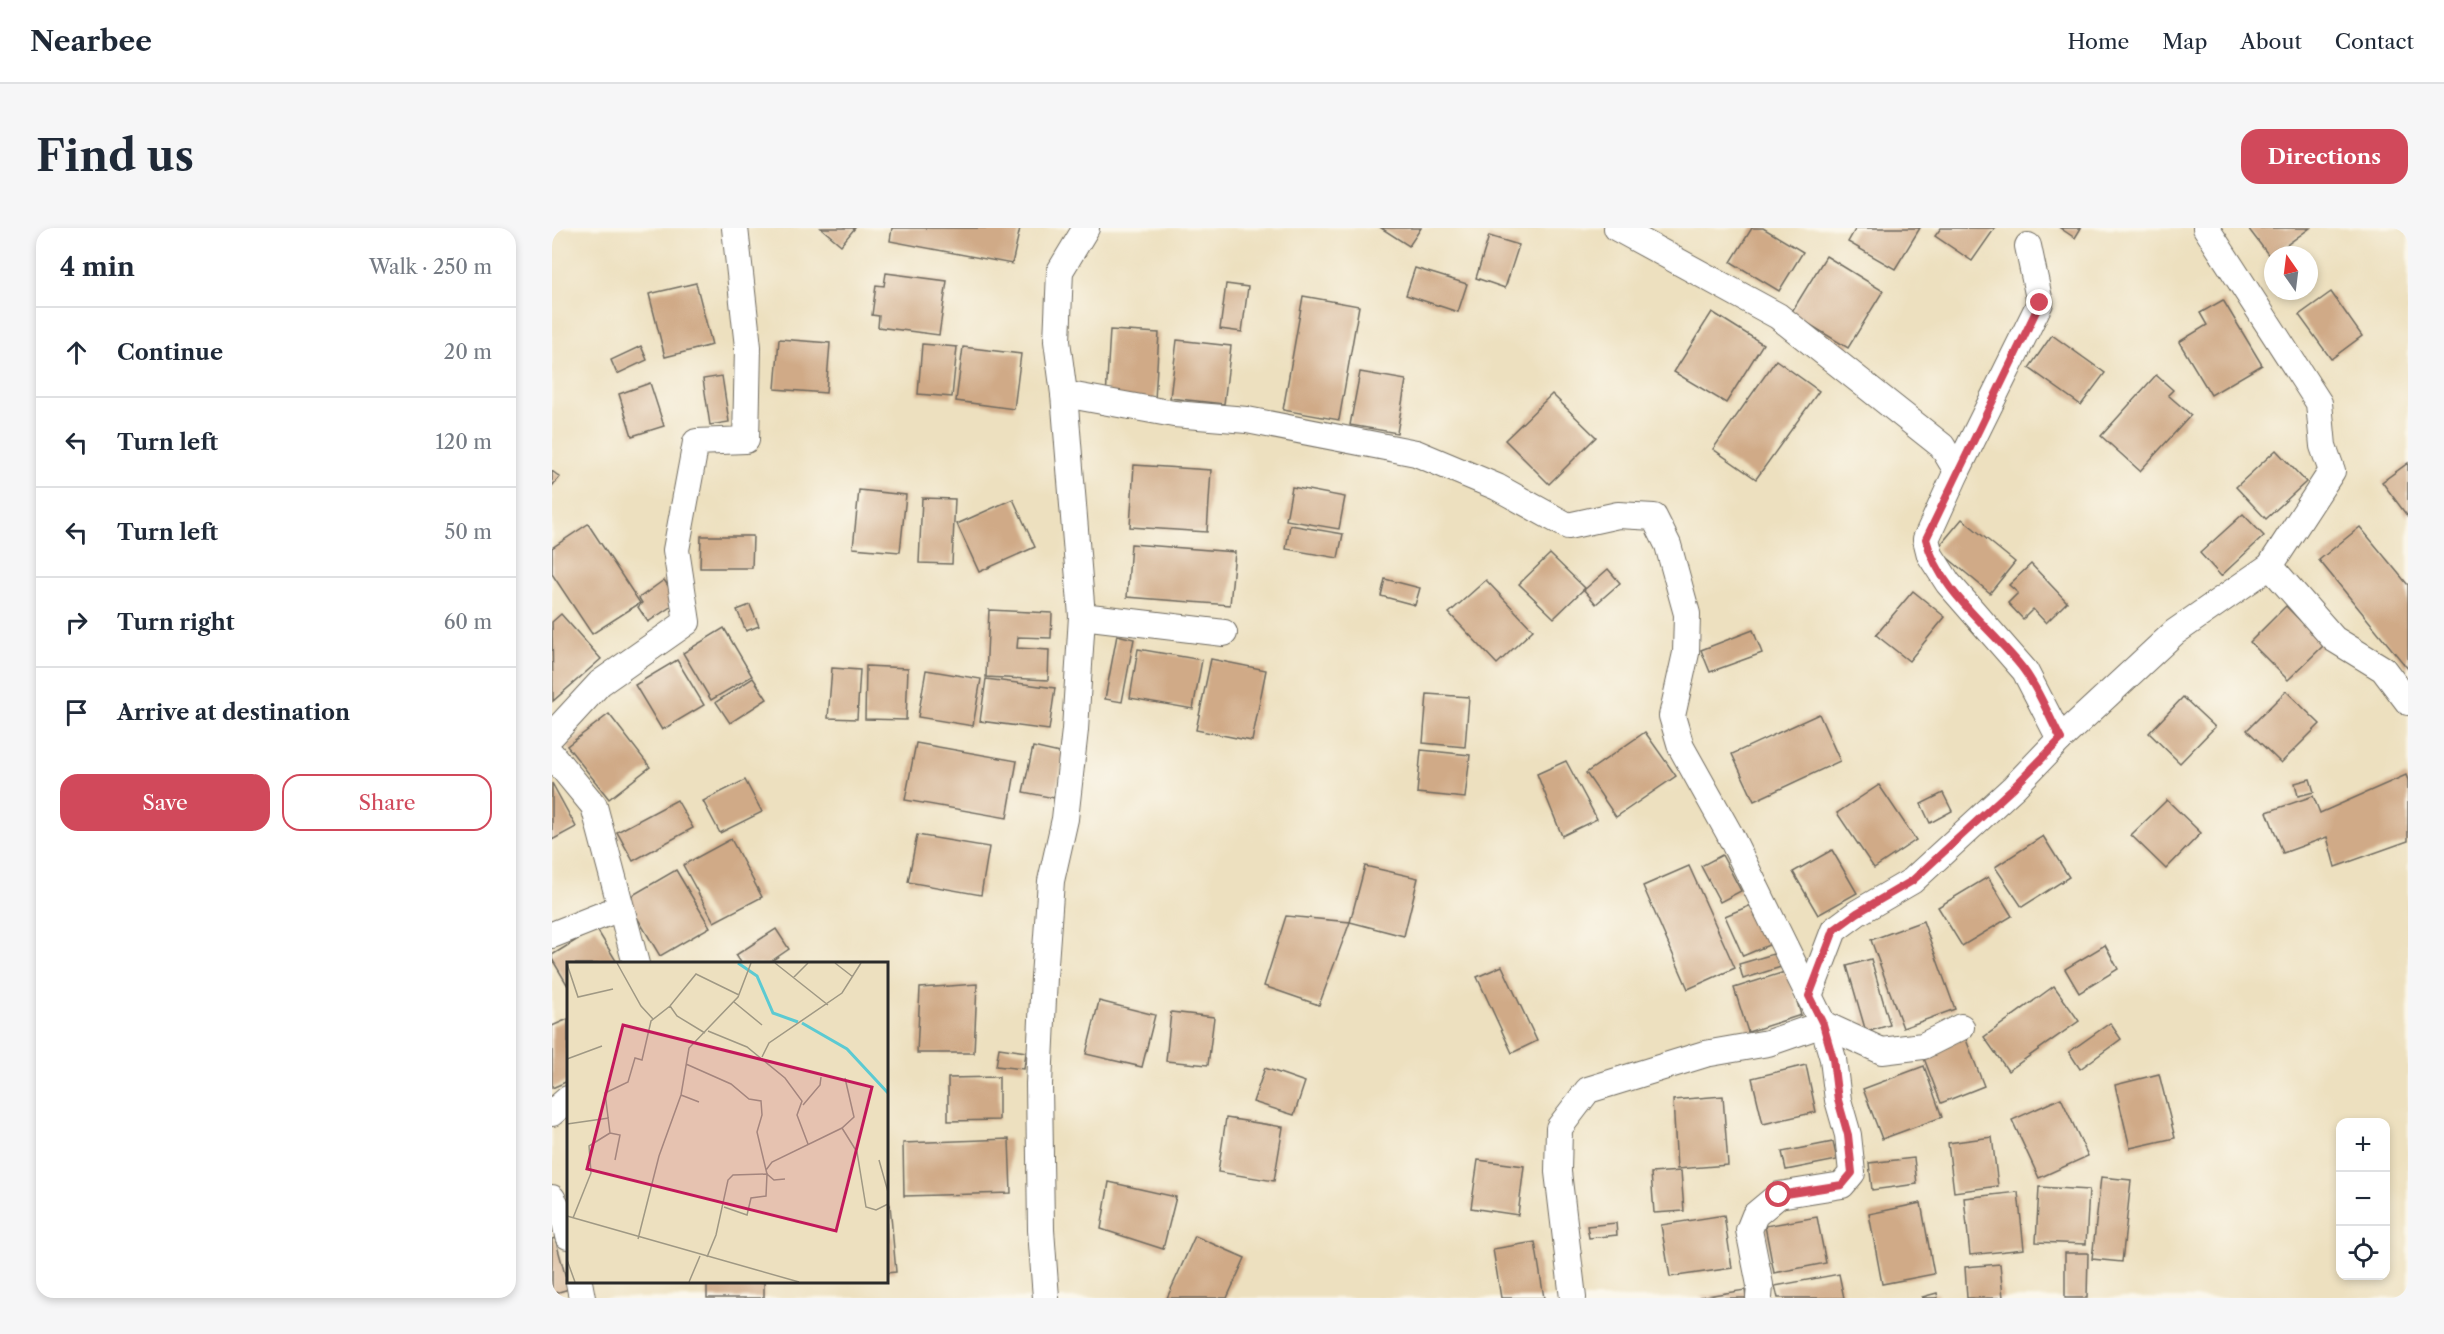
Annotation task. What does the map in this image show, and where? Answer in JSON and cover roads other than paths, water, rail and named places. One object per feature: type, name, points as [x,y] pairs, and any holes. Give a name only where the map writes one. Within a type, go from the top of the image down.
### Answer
[{"type":"street","points":[[552,735],[600,683],[687,622],[676,550],[696,442],[746,441],[748,347],[735,228]]},
{"type":"street","points":[[1046,1298],[1041,1230],[1039,1084],[1044,976],[1051,881],[1065,819],[1075,730],[1082,616],[1064,393],[1057,341],[1060,271],[1086,228]]},
{"type":"street","points":[[1617,228],[1778,315],[1942,446],[1957,471]]},
{"type":"street","points":[[1809,996],[1834,930],[1857,913],[1912,881],[2014,787],[2061,739],[2175,632],[2270,566],[2332,471],[2324,446],[2319,404],[2206,228]]},
{"type":"street","points":[[2028,246],[2040,303],[1926,539],[1930,555],[1948,583],[2025,671],[2061,739]]},
{"type":"street","points":[[1064,393],[1174,414],[1247,420],[1416,453],[1497,487],[1568,526],[1618,515],[1654,517],[1668,545],[1687,614],[1686,653],[1672,716],[1681,747],[1729,833],[1823,1024],[1833,1059],[1838,1100],[1848,1135],[1852,1173],[1842,1185],[1779,1195],[1755,1215],[1749,1230],[1760,1285],[1759,1298]]},
{"type":"street","points":[[2270,566],[2334,639],[2383,669],[2408,702]]},
{"type":"street","points":[[1082,616],[1224,633]]},
{"type":"street","points":[[552,755],[594,806],[636,962]]},
{"type":"street","points":[[552,935],[620,908]]},
{"type":"street","points":[[1573,1298],[1558,1173],[1559,1128],[1588,1090],[1705,1054],[1768,1043],[1823,1024],[1882,1051],[1923,1046],[1961,1026]]},
{"type":"street","points":[[552,1113],[567,1100]]},
{"type":"street","points":[[552,1198],[565,1221],[567,1231]]},
{"type":"street","points":[[579,1283],[582,1298]]}]
